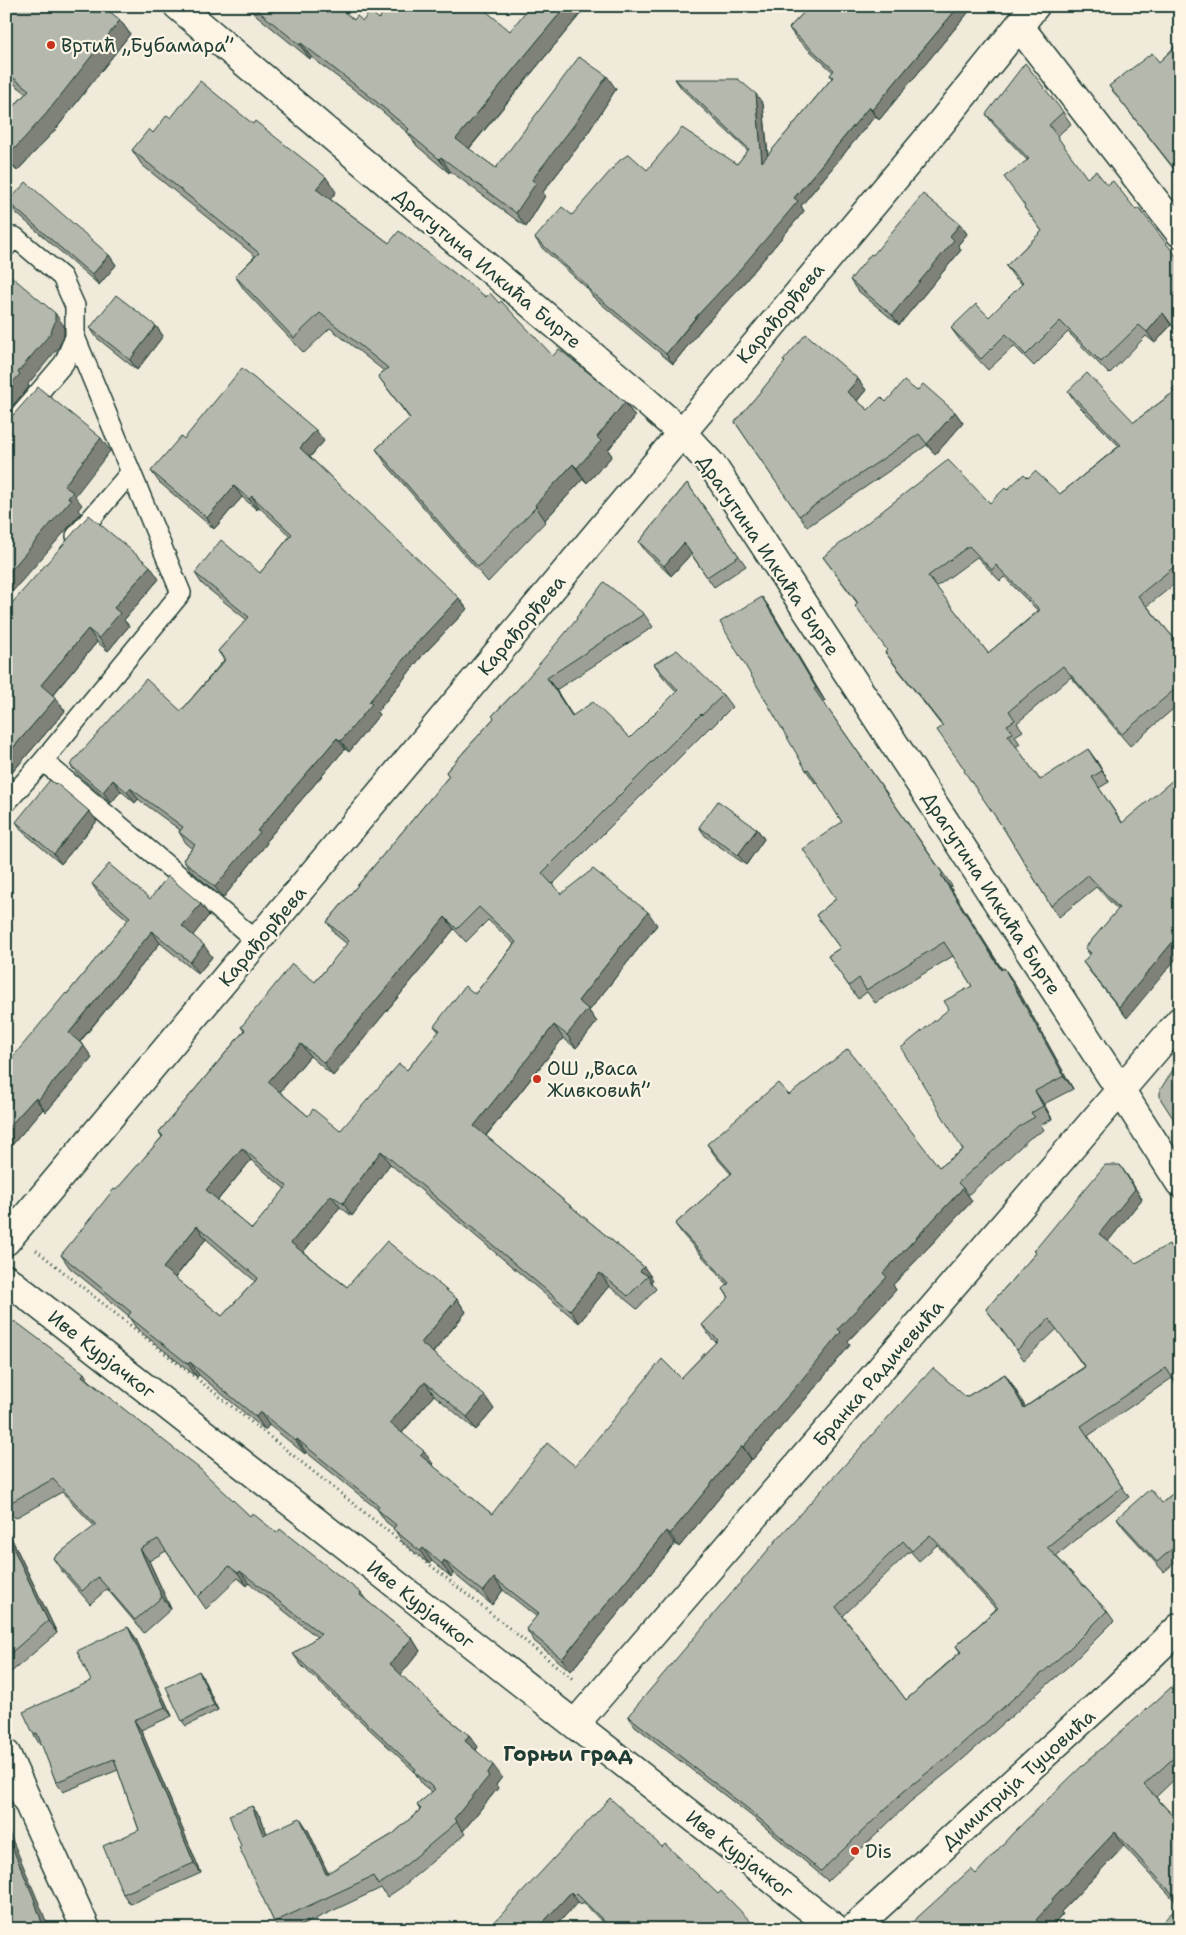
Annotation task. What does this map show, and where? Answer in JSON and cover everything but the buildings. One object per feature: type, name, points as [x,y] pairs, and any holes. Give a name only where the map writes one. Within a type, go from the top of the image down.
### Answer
[{"type":"street","name":"Драгутина Илкића Бирте","points":[[178,6],[681,432],[712,465],[1180,1184]]},
{"type":"street","name":"Карађорђева","points":[[10,1237],[940,124],[1027,16]]},
{"type":"street","points":[[1027,16],[1180,233]]},
{"type":"street","name":"Бранка Радичевића","points":[[575,1724],[1180,1021]]},
{"type":"street","name":"Иве Курјачког","points":[[6,1279],[836,1929]]},
{"type":"street","name":"Димитрија Туцовића","points":[[853,1929],[1116,1689],[1180,1627]]},
{"type":"street","points":[[6,1754],[86,1929]]},
{"type":"lane","points":[[6,247],[15,237],[62,277],[75,306],[75,337],[181,593],[43,761],[6,803]]},
{"type":"lane","points":[[6,432],[64,363],[75,337]]},
{"type":"lane","points":[[62,552],[131,472]]},
{"type":"lane","points":[[43,761],[258,942]]},
{"type":"path","points":[[10,1237],[597,1699]]},
{"type":"place","name":"Вртић „Бубамара”","points":[[51,45]]},
{"type":"place","name":"ОШ „Васа Живковић”","points":[[537,1079]]},
{"type":"place","name":"Dis","points":[[855,1851]]},
{"type":"district","name":"Горњи град","points":[[568,1754]]}]
